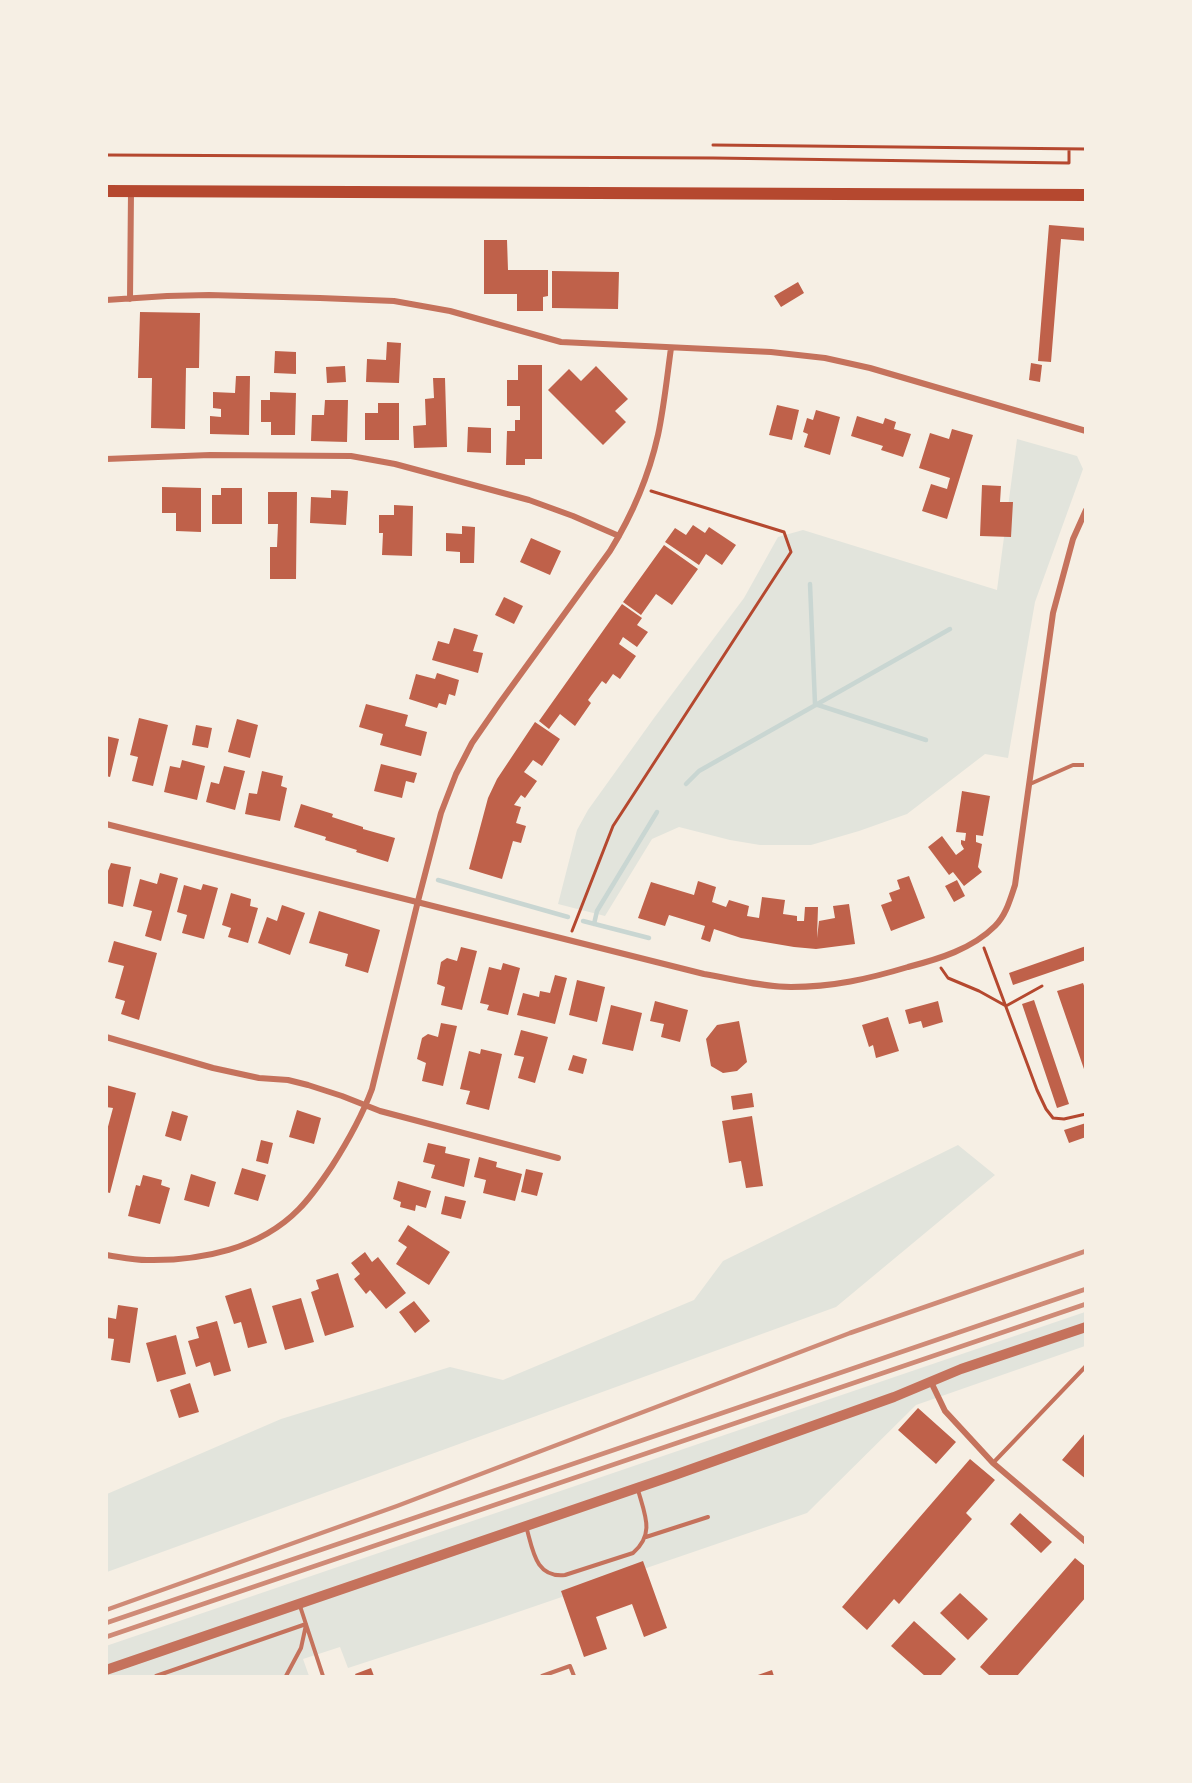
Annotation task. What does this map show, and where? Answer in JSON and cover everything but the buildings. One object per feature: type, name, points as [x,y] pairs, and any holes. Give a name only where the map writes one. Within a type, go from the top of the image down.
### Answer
[{"type":"main road","points":[[106,191],[1086,195]]},
{"type":"street","points":[[130,299],[131,191]]},
{"type":"street","points":[[106,300],[208,295],[394,302],[450,311],[561,342],[771,352],[825,358],[870,368],[1086,431]]},
{"type":"street","points":[[106,1255],[145,1260],[184,1259],[220,1252],[249,1243],[274,1229],[298,1210],[318,1187],[340,1153],[366,1106],[372,1089],[441,813],[456,774],[472,743],[619,536],[641,488],[658,436],[671,348]]},
{"type":"street","points":[[106,459],[210,455],[351,456],[395,464],[529,500],[619,536]]},
{"type":"street","points":[[106,824],[704,974],[761,985],[789,987],[851,983],[935,960],[980,939],[997,924],[1008,906],[1015,885],[1053,613],[1073,538],[1086,510]]},
{"type":"street","points":[[106,1037],[213,1068],[308,1085],[380,1111],[558,1158]]},
{"type":"street","points":[[106,1670],[637,1488],[894,1397],[961,1369],[1086,1327]]},
{"type":"street","points":[[931,1382],[945,1411],[993,1463],[1086,1542]]},
{"type":"lane","points":[[1029,784],[1074,765],[1086,765]]},
{"type":"lane","points":[[993,1463],[1086,1366]]},
{"type":"lane","points":[[526,1525],[536,1559],[544,1571],[554,1576],[565,1575],[633,1553],[646,1537],[647,1524],[637,1488]]},
{"type":"lane","points":[[646,1537],[708,1517]]},
{"type":"lane","points":[[299,1604],[323,1677]]},
{"type":"lane","points":[[156,1677],[306,1624]]},
{"type":"lane","points":[[286,1677],[302,1648],[306,1624]]},
{"type":"lane","points":[[542,1677],[570,1666],[574,1677]]},
{"type":"path","points":[[713,146],[1086,149]]},
{"type":"path","points":[[106,155],[1069,162],[1069,149]]},
{"type":"path","points":[[569,939],[613,826],[791,552],[784,532],[641,488]]},
{"type":"path","points":[[980,939],[1046,1109],[1053,1118],[1064,1119],[1086,1114]]},
{"type":"path","points":[[935,960],[948,978],[1006,1006]]},
{"type":"path","points":[[1006,1006],[1042,986]]},
{"type":"shaded area","points":[[1017,439],[1077,456],[1083,469],[1035,602],[1008,758],[985,754],[907,814],[811,845],[760,845],[679,827],[652,839],[605,916],[558,904],[577,830],[588,810],[744,598],[778,537],[803,530],[997,590]]},
{"type":"shaded area","points":[[958,1145],[995,1175],[836,1307],[107,1572],[107,1494],[281,1419],[450,1367],[503,1380],[694,1300],[723,1261]]},
{"type":"shaded area","points":[[1085,1312],[1085,1346],[916,1405],[807,1513],[348,1668],[340,1647],[303,1659],[309,1676],[107,1676],[106,1646]]},
{"type":"waterway","points":[[810,584],[815,704]]},
{"type":"waterway","points":[[686,784],[699,771],[950,629]]},
{"type":"waterway","points":[[815,704],[926,740]]},
{"type":"waterway","points":[[594,924],[597,911],[657,812]]},
{"type":"waterway","points":[[438,880],[568,917]]},
{"type":"waterway","points":[[583,921],[649,938]]},
{"type":"railway","points":[[106,1610],[397,1506],[850,1333],[1086,1251]]},
{"type":"railway","points":[[106,1623],[1086,1289]]},
{"type":"railway","points":[[106,1637],[1086,1304]]}]
